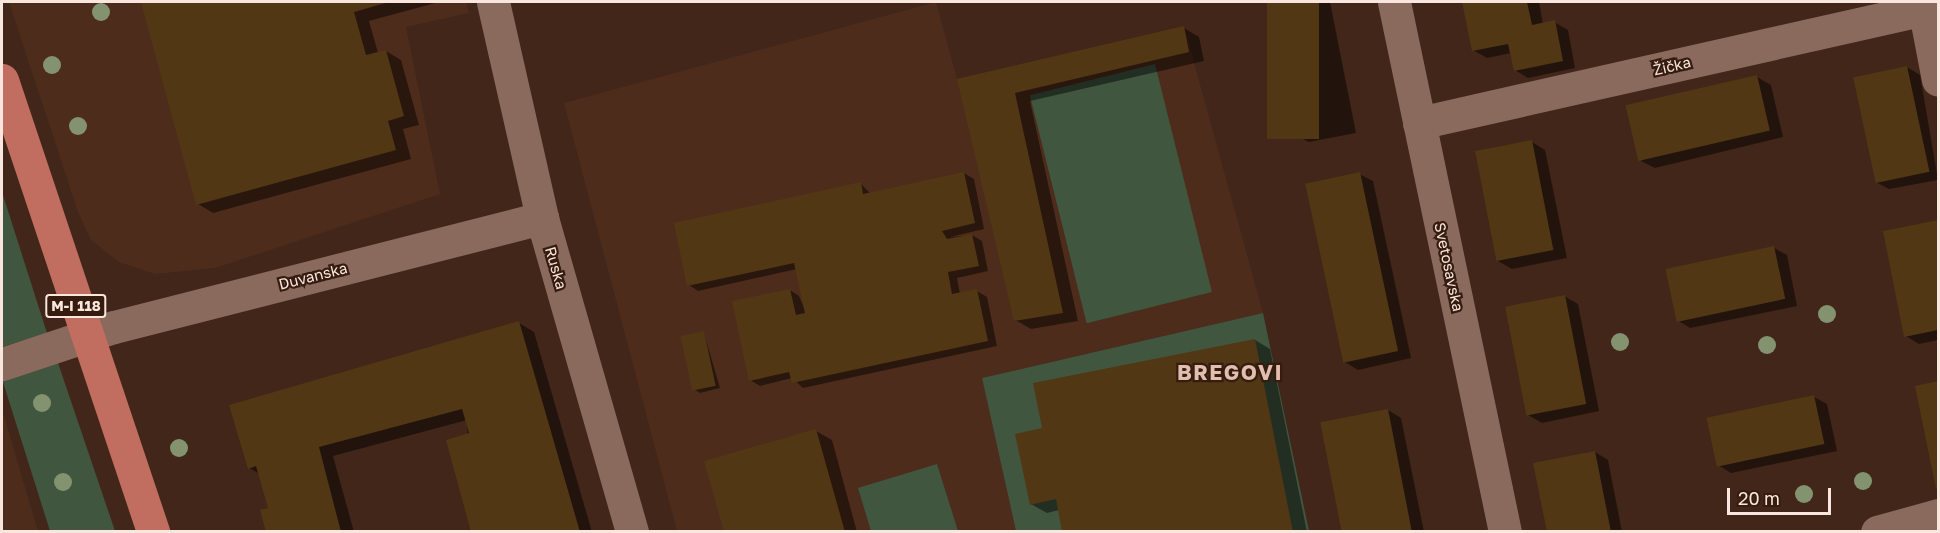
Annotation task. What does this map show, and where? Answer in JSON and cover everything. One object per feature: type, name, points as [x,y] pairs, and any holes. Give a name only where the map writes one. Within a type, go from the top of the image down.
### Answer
[{"type":"main road","name":"M-I 118","points":[[2,80],[85,334],[153,531]]},
{"type":"street","name":"Ruska","points":[[493,2],[542,218],[632,531]]},
{"type":"street","name":"Svetosavska","points":[[1394,2],[1504,531]]},
{"type":"street","name":"Žička","points":[[1419,123],[1924,5]]},
{"type":"street","points":[[1924,5],[1938,80]]},
{"type":"street","name":"Duvanska","points":[[2,364],[85,334],[542,218]]},
{"type":"street","points":[[1893,530],[1938,515]]},
{"type":"shaded area","points":[[9,2],[466,2],[469,13],[406,27],[440,194],[215,268],[155,274],[119,262],[91,240],[78,212]]},
{"type":"shaded area","points":[[936,2],[957,79],[1184,26],[1263,313],[982,378],[1016,531],[677,531],[564,103]]},
{"type":"shaded area","points":[[2,409],[38,531],[2,531]]},
{"type":"green space","points":[[1155,64],[1212,292],[1087,323],[1030,95]]},
{"type":"green space","points":[[2,192],[47,333],[2,347]]},
{"type":"green space","points":[[1263,313],[1309,531],[1016,531],[982,378]]},
{"type":"green space","points":[[55,354],[115,531],[50,531],[2,379]]},
{"type":"green space","points":[[937,464],[958,531],[871,531],[858,488]]},
{"type":"building","points":[[141,2],[389,2],[354,12],[366,55],[386,50],[404,116],[388,121],[396,150],[196,205]]},
{"type":"building","points":[[1267,2],[1319,2],[1319,139],[1267,139]]},
{"type":"building","points":[[1462,2],[1527,2],[1532,25],[1555,20],[1563,61],[1514,71],[1508,44],[1472,51]]},
{"type":"building","points":[[1184,26],[1189,52],[1015,93],[1063,313],[1014,321],[957,79]]},
{"type":"building","points":[[1907,66],[1929,172],[1876,183],[1853,77]]},
{"type":"building","points":[[1757,75],[1770,131],[1638,161],[1625,105]]},
{"type":"building","points":[[1532,140],[1553,250],[1496,261],[1475,151]]},
{"type":"building","points":[[964,172],[975,223],[942,231],[947,239],[972,234],[979,266],[948,272],[952,294],[977,289],[988,341],[792,383],[789,372],[749,381],[732,301],[790,289],[796,315],[805,313],[794,263],[687,286],[674,223],[861,182],[863,194]]},
{"type":"building","points":[[1360,172],[1398,351],[1343,363],[1305,184]]},
{"type":"building","points":[[1938,220],[1938,330],[1904,337],[1883,231]]},
{"type":"building","points":[[1774,246],[1785,299],[1677,322],[1665,269]]},
{"type":"building","points":[[1565,295],[1586,404],[1526,416],[1505,307]]},
{"type":"building","points":[[519,321],[580,532],[471,532],[446,440],[469,433],[462,409],[319,447],[341,532],[266,532],[260,510],[268,508],[256,466],[248,469],[229,405]]},
{"type":"building","points":[[704,331],[716,386],[692,391],[681,336]]},
{"type":"building","points":[[1255,339],[1293,532],[1062,532],[1056,499],[1030,505],[1015,434],[1042,428],[1033,383]]},
{"type":"building","points":[[1938,381],[1938,488],[1936,489],[1915,386]]},
{"type":"building","points":[[1814,395],[1824,444],[1717,467],[1706,418]]},
{"type":"building","points":[[1388,409],[1412,532],[1342,532],[1320,422]]},
{"type":"building","points":[[816,429],[845,532],[724,532],[704,461]]},
{"type":"building","points":[[1595,451],[1611,532],[1547,532],[1533,463]]},
{"type":"district","name":"BREGOVI","points":[[1230,372]]}]
